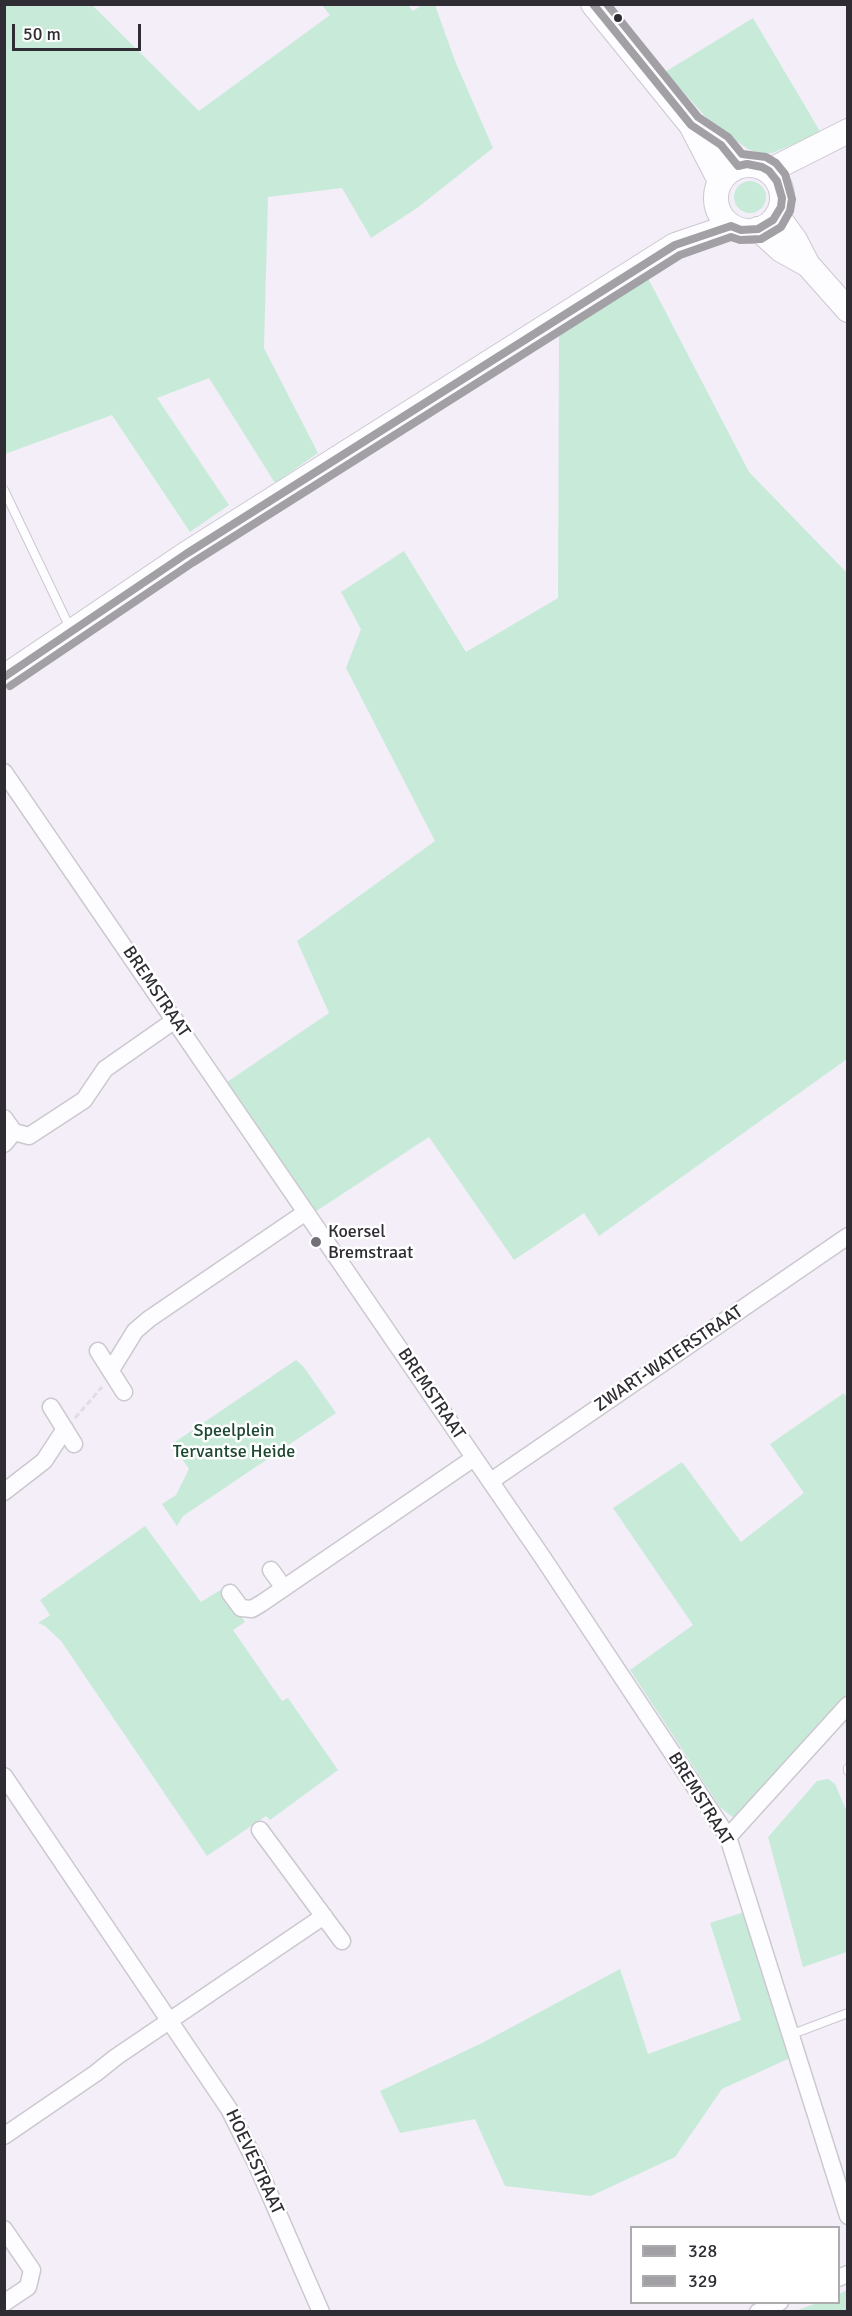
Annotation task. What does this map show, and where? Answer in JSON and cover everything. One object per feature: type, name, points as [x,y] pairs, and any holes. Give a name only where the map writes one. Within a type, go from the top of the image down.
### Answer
[{"type":"street","points":[[593,4],[691,125],[721,145],[724,183],[720,216],[731,226],[741,230],[767,222],[781,207],[775,180],[754,165],[724,183],[675,245]]},
{"type":"street","points":[[775,180],[848,131]]},
{"type":"street","points":[[775,180],[848,139]]},
{"type":"street","points":[[767,222],[795,240],[808,265],[848,310]]},
{"type":"street","points":[[4,677],[186,554],[675,245],[731,226]]},
{"type":"street","name":"BREMSTRAAT","points":[[4,772],[491,1481],[728,1837],[848,2216]]},
{"type":"street","points":[[4,1118],[9,1138],[29,1136],[84,1100],[105,1069],[175,1020]]},
{"type":"street","points":[[111,1370],[135,1331],[149,1319],[306,1212]]},
{"type":"street","name":"ZWART-WATERSTRAAT","points":[[491,1481],[848,1236]]},
{"type":"street","points":[[98,1352],[124,1392]]},
{"type":"street","points":[[51,1407],[74,1444]]},
{"type":"street","points":[[4,1492],[44,1461],[65,1429]]},
{"type":"street","name":"BREMSTRAAT","points":[[230,1593],[241,1608],[252,1609],[474,1458]]},
{"type":"street","points":[[271,1570],[284,1588]]},
{"type":"street","points":[[728,1837],[848,1705]]},
{"type":"street","name":"HOEVESTRAAT","points":[[4,1776],[229,2109],[256,2163],[321,2312]]},
{"type":"street","points":[[260,1830],[342,1941]]},
{"type":"street","points":[[4,2136],[324,1916]]},
{"type":"street","points":[[4,2229],[32,2270],[28,2287],[4,2303]]},
{"type":"street","points":[[758,2312],[776,2304]]},
{"type":"lane","points":[[4,490],[72,631]]},
{"type":"lane","points":[[790,2035],[848,2013]]},
{"type":"path","points":[[4,172],[4,178]]},
{"type":"path","points":[[65,1429],[109,1379],[111,1370]]},
{"type":"green space","points":[[5,4],[92,5],[199,111],[330,15],[322,5],[408,5],[413,11],[422,5],[435,5],[455,61],[493,148],[417,208],[371,238],[342,188],[268,197],[264,348],[318,453],[275,483],[209,378],[157,398],[229,505],[190,532],[112,415],[5,454]]},
{"type":"green space","points":[[753,18],[821,133],[772,153],[758,153],[748,149],[712,124],[665,72]]},
{"type":"green space","points":[[750,181],[761,186],[766,197],[761,208],[750,213],[739,208],[734,197],[739,186]]},
{"type":"green space","points":[[648,278],[749,472],[847,573],[847,1059],[599,1236],[584,1213],[514,1260],[429,1137],[315,1212],[227,1082],[329,1013],[297,941],[435,841],[346,668],[361,629],[341,592],[404,551],[466,652],[558,598],[559,334]]},
{"type":"green space","name":"Speelplein Tervantse Heide","points":[[296,1360],[303,1366],[336,1413],[183,1516],[177,1526],[162,1504],[176,1495],[189,1469],[172,1444]]},
{"type":"green space","points":[[844,1393],[847,1398],[847,1697],[735,1819],[720,1807],[630,1670],[693,1625],[613,1508],[682,1462],[741,1542],[804,1493],[770,1444]]},
{"type":"green space","points":[[145,1526],[201,1602],[222,1589],[245,1622],[233,1630],[282,1701],[288,1698],[338,1770],[270,1820],[266,1816],[207,1856],[61,1641],[45,1626],[38,1623],[50,1615],[40,1600]]},
{"type":"green space","points":[[828,1779],[835,1784],[847,1812],[847,1952],[803,1967],[768,1837],[817,1781]]},
{"type":"green space","points":[[744,1912],[790,2058],[722,2089],[675,2157],[591,2196],[505,2186],[475,2119],[400,2133],[380,2091],[482,2043],[620,1969],[648,2054],[741,2020],[710,1923]]},
{"type":"green space","points":[[847,2290],[847,2311],[795,2311],[814,2304],[840,2304],[840,2294]]},
{"type":"transit line","name":"328","points":[[4,677],[186,554],[675,245],[731,226],[741,230],[758,229],[773,220],[781,207],[782,198],[777,181],[769,171],[747,164],[738,166],[721,145],[691,125],[593,4]]},
{"type":"transit line","name":"329","points":[[10,686],[192,563],[680,255],[731,237],[740,240],[761,239],[781,227],[790,211],[792,199],[785,174],[776,163],[766,157],[742,154],[728,137],[698,117],[607,4]]},
{"type":"place","name":"Koersel Bremstraat","points":[[316,1242]]}]
